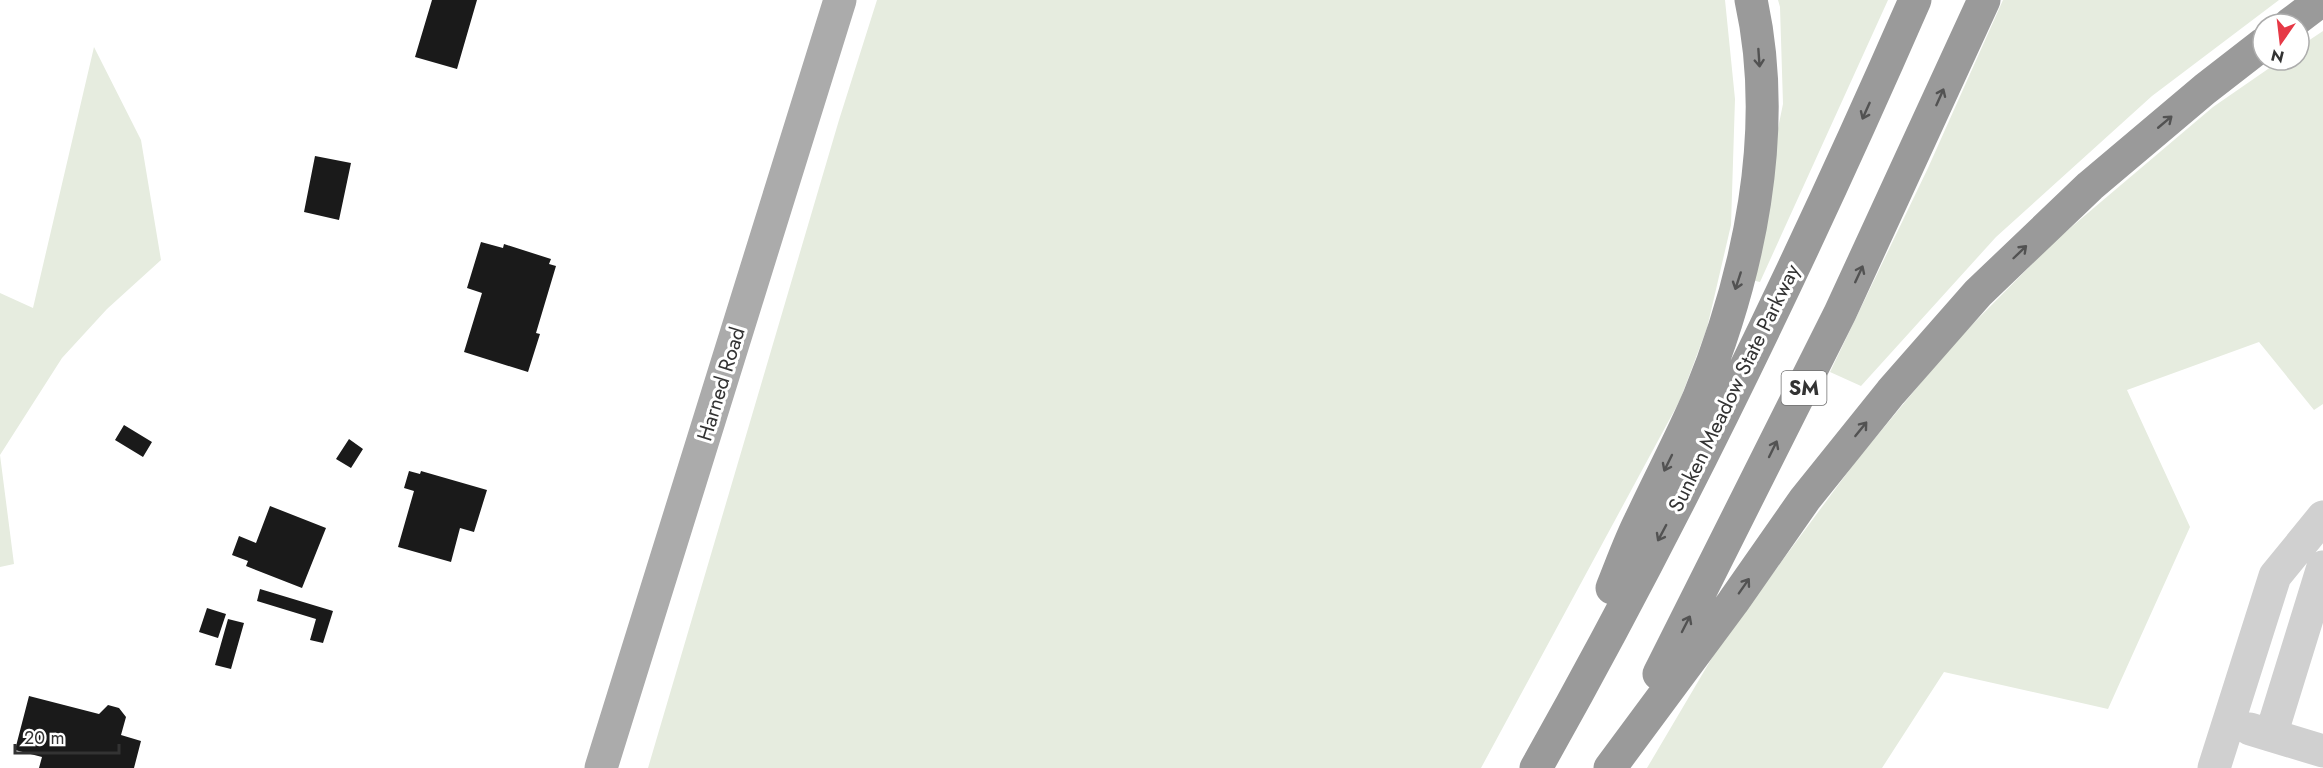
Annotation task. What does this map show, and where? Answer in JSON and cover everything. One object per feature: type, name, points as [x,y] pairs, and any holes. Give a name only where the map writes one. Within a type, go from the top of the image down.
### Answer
[{"type":"highway","points":[[1552,739],[1638,523],[1713,362],[1741,271],[1755,187],[1761,110],[1758,49],[1751,0]]},
{"type":"highway","name":"Sunken Meadow State Parkway","points":[[1536,768],[1686,485],[1835,178],[1915,0]]},
{"type":"highway","name":"SM","points":[[1609,768],[1707,582],[1840,313],[1984,0]]},
{"type":"highway","points":[[2306,12],[2322,0]]},
{"type":"highway","points":[[1609,768],[1733,602],[1805,499],[1891,392],[1978,293],[2090,186],[2251,53]]},
{"type":"main road","name":"Harned Road","points":[[601,768],[840,0]]},
{"type":"lane","points":[[2214,768],[2274,576],[2323,517]]},
{"type":"lane","points":[[2271,735],[2323,567]]},
{"type":"lane","points":[[2228,723],[2323,751]]},
{"type":"shaded area","points":[[877,0],[1725,0],[1735,99],[1731,225],[1707,328],[1680,400],[1481,768],[648,768],[839,120]]},
{"type":"shaded area","points":[[1778,0],[1888,0],[1760,282],[1747,279],[1783,104]]},
{"type":"shaded area","points":[[2003,0],[2279,0],[2263,12],[2251,12],[2251,21],[2152,96],[1996,237],[1861,386],[1830,372],[1928,168]]},
{"type":"shaded area","points":[[2323,31],[2323,404],[2314,410],[2259,342],[2127,390],[2190,527],[2108,709],[1944,672],[1882,768],[1647,768],[1719,646],[1856,461],[1954,343],[2056,240],[2213,107],[2264,72],[2311,72],[2311,39]]},
{"type":"shaded area","points":[[94,47],[141,140],[161,260],[107,309],[62,358],[0,455],[0,293],[33,308]]},
{"type":"shaded area","points":[[0,455],[14,564],[0,567]]},
{"type":"building","points":[[432,0],[477,0],[457,69],[415,57]]},
{"type":"building","points":[[315,156],[351,163],[339,220],[304,212]]},
{"type":"building","points":[[481,242],[503,248],[504,244],[551,259],[549,264],[556,266],[536,333],[540,334],[528,372],[464,352],[482,293],[467,288]]},
{"type":"building","points":[[124,425],[152,442],[143,457],[115,440]]},
{"type":"building","points":[[349,439],[363,449],[351,468],[336,459]]},
{"type":"building","points":[[409,471],[420,474],[421,471],[487,490],[474,532],[460,528],[451,562],[398,547],[414,491],[404,488]]},
{"type":"building","points":[[270,506],[326,528],[302,588],[246,566],[248,561],[232,555],[239,536],[256,543]]},
{"type":"building","points":[[260,589],[333,611],[323,643],[310,640],[316,619],[257,601]]},
{"type":"building","points":[[207,608],[226,614],[218,638],[199,632]]},
{"type":"building","points":[[228,619],[244,623],[231,669],[215,665]]},
{"type":"building","points":[[29,696],[99,714],[108,705],[119,708],[126,717],[121,735],[141,741],[134,768],[39,768],[42,757],[15,750]]}]
